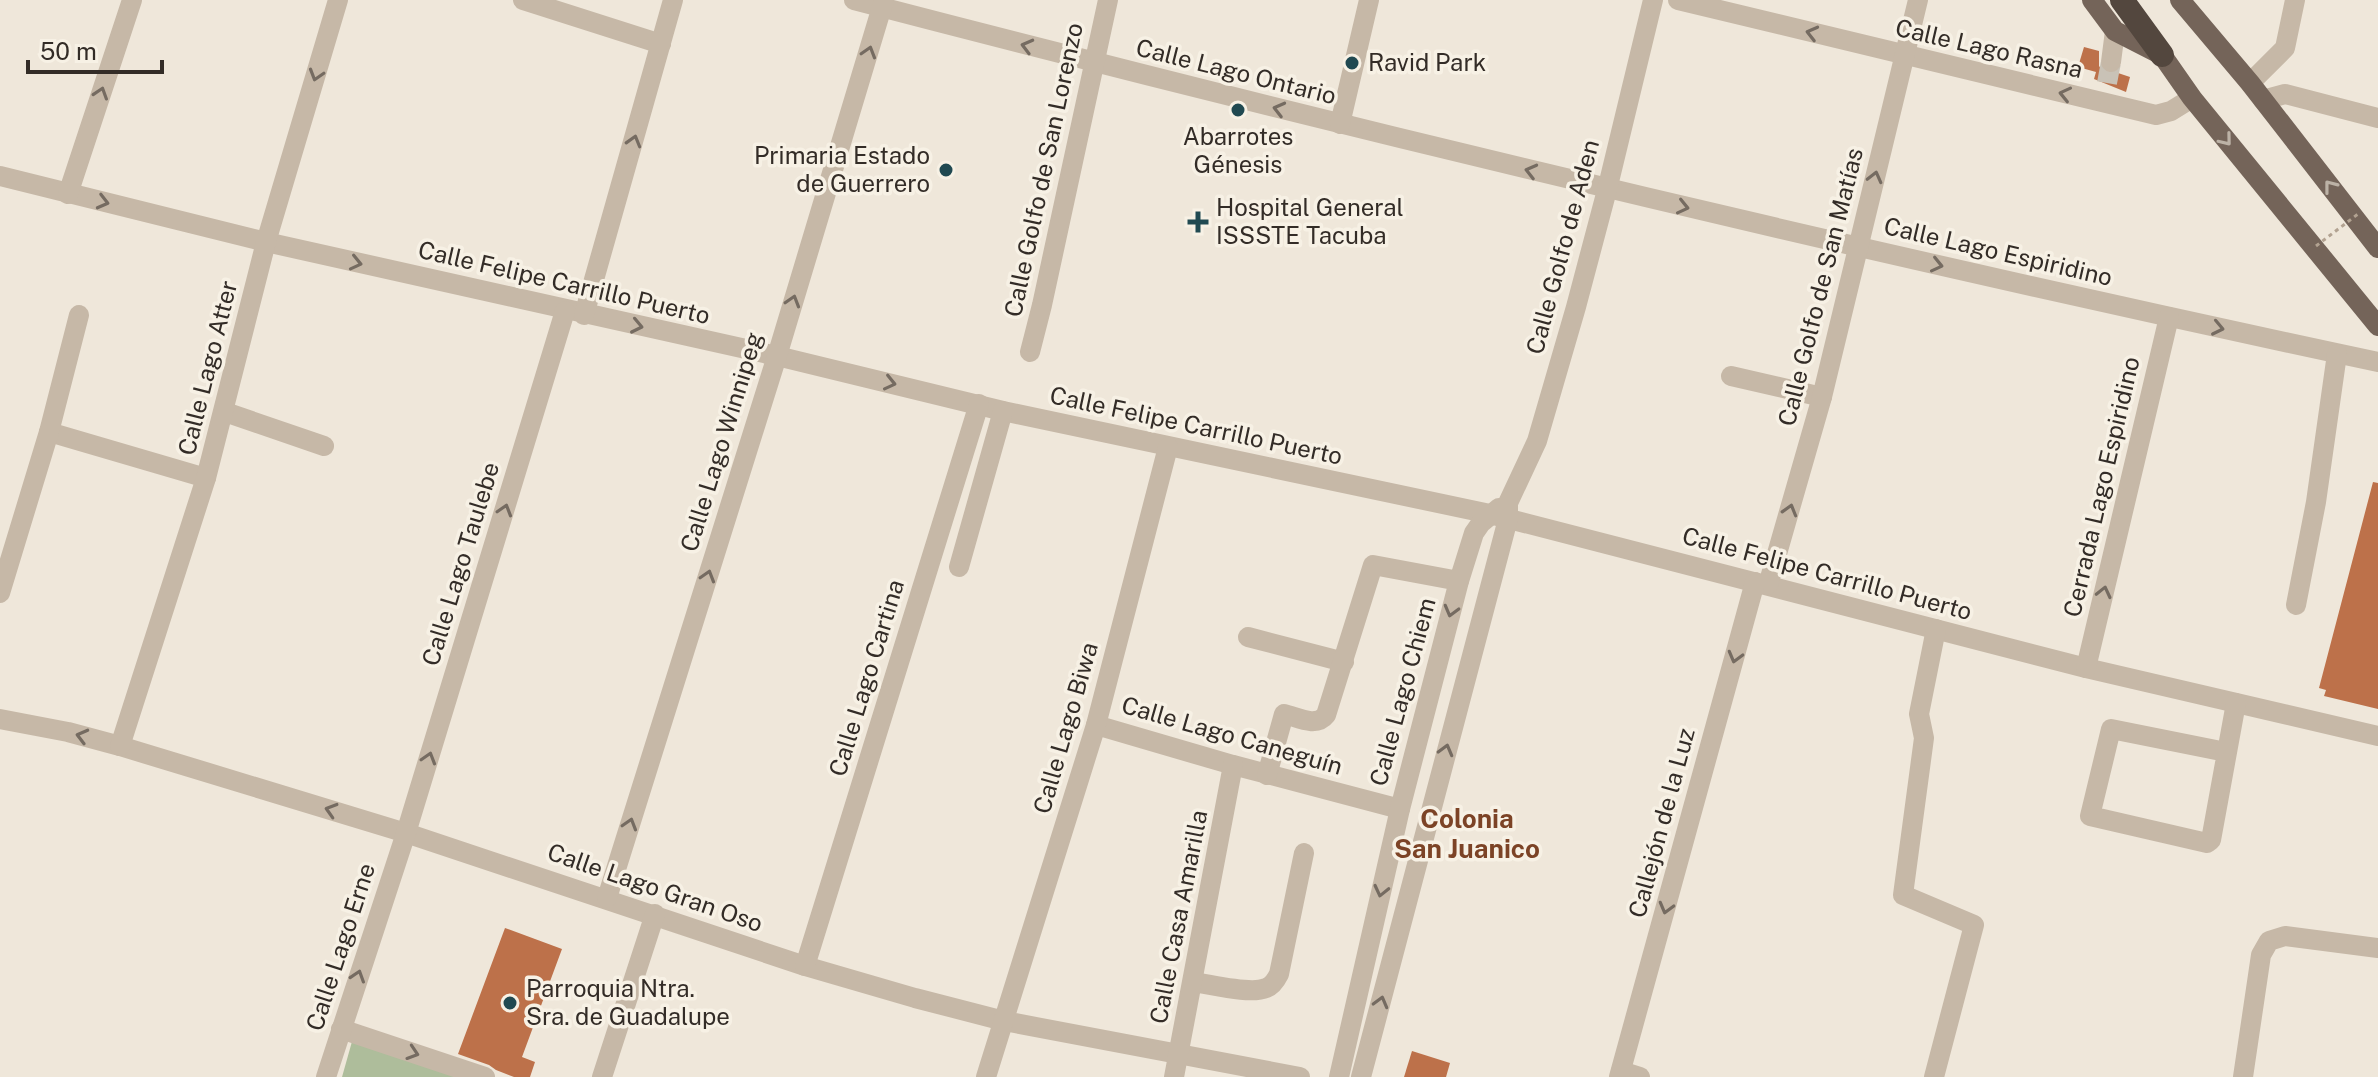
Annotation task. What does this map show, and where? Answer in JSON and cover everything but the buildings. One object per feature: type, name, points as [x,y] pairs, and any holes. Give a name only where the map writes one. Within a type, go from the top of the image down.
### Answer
[{"type":"highway","points":[[2122,0],[2162,55]]},
{"type":"main road","points":[[2092,0],[2115,31],[2162,55],[2192,98],[2378,326]]},
{"type":"main road","points":[[2180,0],[2250,83],[2378,248]]},
{"type":"street","points":[[68,194],[132,0]]},
{"type":"street","name":"Calle Lago Atter","points":[[120,746],[206,478],[266,242],[338,0]]},
{"type":"street","points":[[523,0],[661,44]]},
{"type":"street","name":"Calle Lago Taulebe","points":[[406,833],[673,0]]},
{"type":"street","name":"Calle Lago Ontario","points":[[854,0],[883,4],[1093,63],[1607,190]]},
{"type":"street","name":"Calle Golfo de San Lorenzo","points":[[1030,352],[1108,0]]},
{"type":"street","points":[[1340,124],[1369,0]]},
{"type":"street","name":"Calle Golfo de Aden","points":[[1502,512],[1537,441],[1607,190],[1653,0]]},
{"type":"street","name":"Calle Lago Rasna","points":[[1678,0],[1904,56],[2105,93],[2156,115],[2171,111],[2192,98]]},
{"type":"street","name":"Calle Golfo de San Matías","points":[[1762,584],[1822,397],[1918,0]]},
{"type":"street","points":[[2250,83],[2285,48],[2295,0]]},
{"type":"street","name":"Calle Lago Winnipeg","points":[[607,898],[777,356],[883,4]]},
{"type":"street","points":[[2111,62],[2115,31]]},
{"type":"street","points":[[2263,100],[2285,94],[2378,118]]},
{"type":"street","name":"Calle Felipe Carrillo Puerto","points":[[0,176],[266,242],[777,356],[1003,411],[1168,447],[1502,512],[1762,584],[2086,668],[2378,736]]},
{"type":"street","name":"Calle Lago Espiridino","points":[[1607,190],[2378,362]]},
{"type":"street","points":[[0,593],[49,432],[79,315]]},
{"type":"street","name":"Cerrada Lago Espiridino","points":[[2086,668],[2169,317]]},
{"type":"street","points":[[2296,605],[2311,530],[2337,354]]},
{"type":"street","points":[[1731,376],[1822,397]]},
{"type":"street","name":"Calle Lago Cartina","points":[[805,966],[979,404]]},
{"type":"street","points":[[959,567],[1003,411]]},
{"type":"street","points":[[225,412],[324,446]]},
{"type":"street","points":[[49,432],[206,478]]},
{"type":"street","name":"Calle Lago Biwa","points":[[986,1077],[1096,725],[1168,447]]},
{"type":"street","points":[[1361,1077],[1502,512]]},
{"type":"street","name":"Calle Lago Chiem","points":[[1339,1077],[1400,809],[1459,581],[1474,533],[1502,512]]},
{"type":"street","points":[[1267,775],[1284,714],[1316,722],[1326,715],[1373,565],[1459,581]]},
{"type":"street","name":"Callejón de la Luz","points":[[1627,1075],[1762,584]]},
{"type":"street","points":[[1934,1077],[1974,925],[1903,895],[1924,738],[1919,714],[1936,629]]},
{"type":"street","points":[[1248,637],[1344,662]]},
{"type":"street","points":[[2226,752],[2111,729],[2090,816],[2207,843],[2211,840],[2236,703]]},
{"type":"street","name":"Calle Lago Gran Oso","points":[[0,719],[120,746],[406,833],[805,966],[1004,1021],[1300,1077]]},
{"type":"street","name":"Calle Lago Caneguín","points":[[1096,725],[1267,775],[1400,809]]},
{"type":"street","name":"Calle Casa Amarilla","points":[[1174,1077],[1233,765]]},
{"type":"street","name":"Calle Lago Erne","points":[[326,1077],[406,833]]},
{"type":"street","points":[[1193,982],[1257,990],[1268,988],[1274,982],[1279,974],[1304,853]]},
{"type":"street","points":[[602,1077],[655,914]]},
{"type":"street","points":[[2243,1077],[2261,955],[2269,941],[2285,936],[2378,948]]},
{"type":"street","points":[[341,1029],[485,1077]]},
{"type":"path","points":[[2316,246],[2358,214]]},
{"type":"green space","points":[[353,1038],[470,1077],[342,1077]]},
{"type":"tunnel","points":[[2107,83],[2111,62]]},
{"type":"place","name":"Ravid Park","points":[[1352,63]]},
{"type":"place","name":"Abarrotes Génesis","points":[[1238,110]]},
{"type":"place","name":"Primaria Estado de Guerrero","points":[[946,170]]},
{"type":"place","name":"Hospital General ISSSTE Tacuba","points":[[1198,222]]},
{"type":"place","name":"Parroquia Ntra. Sra. de Guadalupe","points":[[510,1003]]},
{"type":"district","name":"Colonia San Juanico","points":[[1467,834]]}]
